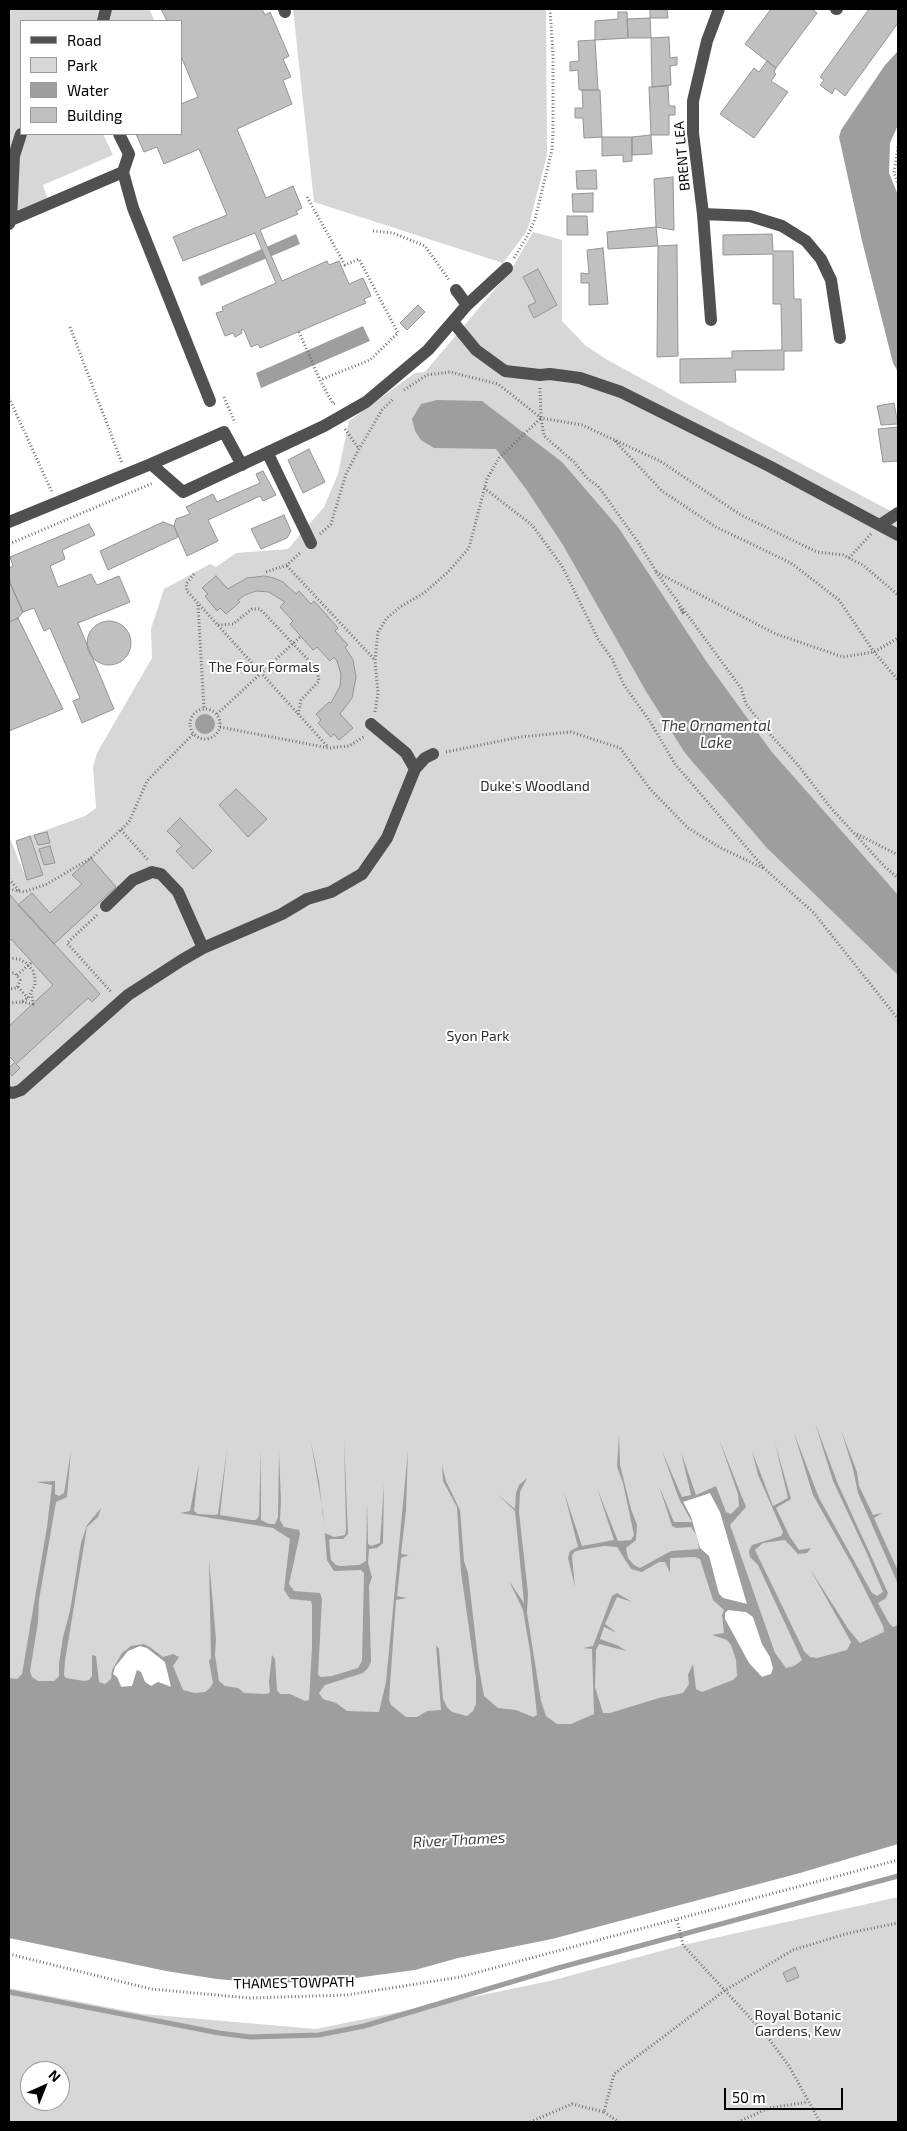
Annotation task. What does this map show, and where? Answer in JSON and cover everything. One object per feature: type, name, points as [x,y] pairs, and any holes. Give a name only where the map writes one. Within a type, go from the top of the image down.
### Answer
[{"type":"street","name":"BRENT LEA","points":[[711,320],[703,214],[692,133],[693,101],[708,41],[719,9]]},
{"type":"street","points":[[21,135],[14,156],[10,222],[123,172]]},
{"type":"street","points":[[119,135],[129,154],[123,172],[136,216],[210,402]]},
{"type":"street","points":[[703,214],[750,216],[782,226],[806,241],[821,259],[831,280],[840,338]]},
{"type":"street","points":[[150,464],[183,492],[324,426],[366,402],[396,378],[428,350],[467,305],[507,268]]},
{"type":"street","points":[[456,290],[467,305]]},
{"type":"street","points":[[453,322],[476,350],[505,372],[550,374],[580,378],[621,392],[898,535]]},
{"type":"street","points":[[9,522],[224,432],[242,465]]},
{"type":"street","points":[[268,452],[311,543]]},
{"type":"street","points":[[880,525],[898,513]]},
{"type":"street","points":[[371,724],[406,753],[415,769]]},
{"type":"street","points":[[9,1092],[13,1093],[21,1090],[128,995],[182,960],[204,948],[282,914],[307,900],[331,892],[362,874],[387,838],[415,769],[425,758],[433,754]]},
{"type":"street","points":[[106,906],[133,880],[152,872],[161,874],[178,892],[204,948]]},
{"type":"path","points":[[521,247],[535,219],[552,150],[554,132],[550,9]]},
{"type":"path","points":[[898,147],[894,173],[898,184]]},
{"type":"path","points":[[307,197],[346,265],[359,260],[398,333],[370,360],[320,380]]},
{"type":"path","points":[[373,231],[393,233],[425,246],[456,290]]},
{"type":"path","points":[[70,327],[126,473]]},
{"type":"path","points":[[299,332],[320,380],[333,404],[338,402],[344,414]]},
{"type":"path","points":[[401,392],[427,375],[450,372],[498,384],[541,418],[582,425],[614,439],[660,461],[741,515],[817,552],[844,555],[863,565],[898,595]]},
{"type":"path","points":[[540,375],[541,418],[544,436],[574,462],[608,498],[656,572],[684,614],[669,590],[656,572]]},
{"type":"path","points":[[9,398],[56,502]]},
{"type":"path","points":[[266,572],[287,565],[331,524],[346,474],[382,410],[394,398]]},
{"type":"path","points":[[220,727],[329,748],[349,746],[364,738],[374,718],[378,693],[375,660],[378,632],[387,618],[400,607],[424,593],[448,572],[469,548],[486,479],[499,458],[541,418]]},
{"type":"path","points":[[344,428],[359,449]]},
{"type":"path","points":[[614,439],[662,490],[716,527],[791,563],[839,600],[874,652],[898,680]]},
{"type":"path","points":[[9,544],[153,484],[161,486]]},
{"type":"path","points":[[484,488],[532,525],[562,566],[598,639],[675,764],[765,869],[814,914],[898,1019]]},
{"type":"path","points":[[849,558],[880,525]]},
{"type":"path","points":[[287,565],[375,660]]},
{"type":"path","points":[[656,572],[776,634],[843,657],[874,652],[898,638]]},
{"type":"path","points":[[656,572],[742,688],[746,704],[768,732],[798,765],[830,807],[885,867],[898,878]]},
{"type":"path","points":[[194,574],[186,584],[187,591],[329,748]]},
{"type":"path","points":[[198,605],[204,709]]},
{"type":"path","points":[[217,625],[233,624],[252,609],[260,608],[317,669],[319,678],[316,685],[300,700],[298,715]]},
{"type":"path","points":[[216,714],[302,636]]},
{"type":"path","points":[[204,709],[212,710],[216,714],[220,719],[220,727],[216,734],[211,738],[201,738],[194,733],[191,724],[192,718],[198,711],[204,709]]},
{"type":"path","points":[[433,754],[520,737],[571,732],[620,748],[650,789],[688,828],[721,848],[765,869]]},
{"type":"path","points":[[9,889],[21,892],[47,884],[91,858],[129,822],[147,781],[194,733]]},
{"type":"path","points":[[121,830],[161,874]]},
{"type":"path","points":[[855,833],[898,855]]},
{"type":"path","points":[[9,880],[21,892]]},
{"type":"path","points":[[106,906],[67,943],[116,998]]},
{"type":"path","points":[[9,958],[19,959],[28,965],[35,978],[32,993],[33,1004],[9,1003]]},
{"type":"path","points":[[17,975],[32,962]]},
{"type":"path","points":[[9,973],[17,975],[20,980],[18,986]]},
{"type":"path","points":[[9,989],[18,986]]},
{"type":"path","points":[[18,986],[28,998]]},
{"type":"path","points":[[21,1002],[32,993]]},
{"type":"path","name":"THAMES TOWPATH","points":[[9,1954],[151,1989],[249,1998],[347,1995],[460,1977],[580,1947],[898,1860]]},
{"type":"path","points":[[677,1920],[683,1945],[766,2035],[789,2066],[820,2122]]},
{"type":"path","points":[[604,2112],[614,2074],[724,1991],[793,1950],[848,1933],[898,1923]]},
{"type":"path","points":[[738,2122],[769,2108],[808,2102]]},
{"type":"path","points":[[530,2122],[572,2104],[604,2112],[619,2122]]},
{"type":"green space","points":[[9,9],[149,9],[154,20],[20,20],[20,127],[9,158]]},
{"type":"green space","points":[[293,9],[546,9],[547,155],[529,225],[525,234],[503,263],[314,202]]},
{"type":"green space","points":[[27,135],[103,135],[113,155],[43,185],[48,200],[18,212],[16,205],[19,158]]},
{"type":"green space","name":"Syon Park","points":[[533,232],[562,240],[562,321],[585,345],[606,359],[686,403],[898,516],[898,1661],[800,1711],[9,1756],[9,836],[24,873],[41,868],[30,836],[85,816],[96,808],[93,767],[97,753],[152,658],[151,629],[164,589],[210,564],[216,567],[236,553],[288,549],[324,507],[338,474],[349,421],[415,373],[425,372],[511,270]],"holes":[[[710,1493],[720,1512],[747,1604],[723,1598],[719,1594],[709,1556],[700,1548],[691,1517],[683,1501]],[[728,1610],[746,1612],[753,1617],[762,1644],[770,1657],[773,1669],[771,1674],[762,1677],[749,1663],[725,1619],[725,1613]],[[140,1646],[147,1648],[165,1662],[172,1687],[158,1682],[151,1686],[145,1682],[141,1672],[137,1670],[132,1686],[122,1687],[117,1677],[113,1674],[115,1666],[128,1651]]]},
{"type":"green space","name":"Royal Botanic Gardens, Kew","points":[[898,1897],[898,2122],[9,2122],[9,1988],[143,2014],[316,2029],[550,1981],[683,1945]]},
{"type":"water","points":[[898,51],[898,125],[890,143],[889,173],[898,195],[898,372],[893,363],[862,241],[839,137],[841,130],[885,65]]},
{"type":"water","points":[[296,234],[300,244],[201,286],[198,277]]},
{"type":"water","points":[[363,326],[370,341],[261,388],[256,373]]},
{"type":"water","name":"The Ornamental Lake","points":[[437,400],[482,401],[562,462],[618,527],[706,661],[771,751],[898,895],[898,975],[767,848],[685,753],[647,693],[563,545],[526,489],[496,449],[434,448],[421,440],[415,431],[412,419],[421,404]]},
{"type":"water","points":[[201,714],[209,714],[215,720],[215,728],[209,734],[201,734],[195,728],[195,720]]},
{"type":"water","name":"River Thames","points":[[815,1423],[838,1484],[888,1593],[886,1598],[878,1603],[889,1623],[893,1627],[898,1625],[898,1844],[800,1873],[552,1939],[458,1958],[415,1970],[355,1978],[260,1983],[217,1979],[166,1971],[9,1938],[9,1678],[17,1679],[22,1674],[47,1527],[52,1485],[36,1482],[55,1481],[55,1494],[59,1496],[64,1493],[71,1451],[67,1497],[56,1502],[39,1600],[38,1622],[30,1671],[32,1677],[38,1681],[54,1681],[59,1676],[63,1637],[70,1611],[81,1543],[87,1525],[101,1508],[98,1517],[87,1527],[65,1661],[64,1675],[66,1678],[89,1680],[92,1676],[92,1655],[96,1656],[99,1682],[105,1684],[111,1679],[112,1670],[122,1653],[131,1646],[144,1644],[163,1657],[173,1654],[179,1657],[173,1666],[183,1690],[195,1693],[205,1692],[210,1688],[213,1683],[209,1661],[211,1658],[209,1560],[216,1639],[215,1655],[219,1681],[225,1686],[238,1688],[244,1693],[267,1694],[270,1692],[269,1682],[272,1655],[275,1659],[277,1690],[280,1694],[290,1694],[305,1701],[309,1700],[312,1605],[311,1601],[290,1599],[284,1590],[290,1539],[273,1528],[180,1513],[190,1511],[199,1464],[194,1511],[198,1514],[218,1514],[227,1449],[220,1515],[251,1520],[256,1520],[259,1516],[261,1450],[261,1520],[269,1524],[275,1524],[278,1517],[279,1452],[280,1520],[284,1527],[299,1530],[300,1534],[289,1584],[294,1591],[320,1593],[322,1599],[318,1675],[321,1677],[332,1676],[358,1668],[362,1661],[364,1573],[361,1570],[334,1571],[327,1560],[324,1525],[325,1533],[334,1537],[345,1535],[346,1529],[344,1438],[348,1534],[343,1539],[330,1539],[331,1560],[336,1565],[341,1566],[359,1565],[366,1561],[367,1502],[368,1544],[371,1546],[380,1543],[384,1484],[383,1543],[377,1548],[369,1549],[368,1563],[372,1577],[369,1586],[371,1662],[363,1673],[325,1685],[319,1693],[323,1699],[336,1703],[347,1711],[379,1712],[386,1682],[408,1451],[406,1510],[401,1554],[409,1555],[401,1558],[397,1596],[407,1598],[396,1600],[389,1700],[391,1705],[406,1717],[417,1717],[427,1711],[441,1710],[436,1645],[439,1649],[443,1699],[452,1712],[467,1716],[473,1711],[476,1704],[476,1678],[461,1572],[457,1507],[443,1481],[442,1465],[446,1481],[460,1510],[464,1561],[468,1573],[484,1696],[498,1708],[516,1710],[533,1717],[537,1715],[530,1651],[523,1610],[509,1581],[524,1603],[515,1511],[497,1494],[515,1509],[516,1493],[519,1485],[527,1478],[520,1492],[519,1512],[528,1593],[527,1613],[541,1701],[546,1716],[557,1724],[571,1724],[594,1714],[592,1649],[583,1648],[593,1646],[612,1596],[617,1593],[632,1602],[617,1597],[605,1624],[617,1633],[604,1627],[600,1639],[619,1646],[626,1651],[599,1644],[596,1650],[595,1687],[603,1713],[610,1713],[659,1698],[683,1693],[689,1684],[688,1675],[693,1664],[696,1689],[702,1692],[733,1680],[737,1676],[736,1660],[731,1645],[727,1640],[712,1635],[724,1633],[722,1615],[724,1610],[713,1600],[700,1559],[695,1557],[670,1558],[670,1573],[665,1562],[659,1562],[642,1572],[631,1569],[617,1547],[604,1546],[580,1550],[574,1552],[572,1556],[575,1587],[568,1558],[570,1551],[578,1547],[564,1492],[582,1546],[614,1540],[597,1488],[618,1541],[631,1540],[634,1535],[623,1483],[617,1467],[619,1435],[620,1465],[637,1525],[636,1540],[626,1548],[628,1558],[634,1565],[640,1568],[671,1551],[699,1549],[698,1540],[700,1548],[709,1556],[719,1594],[723,1598],[747,1604],[720,1512],[710,1493],[683,1502],[691,1517],[696,1535],[691,1527],[676,1528],[672,1526],[659,1486],[674,1522],[692,1522],[679,1499],[662,1451],[682,1497],[691,1495],[681,1452],[696,1495],[716,1486],[726,1512],[731,1514],[739,1506],[738,1494],[719,1439],[746,1507],[730,1525],[775,1653],[786,1668],[794,1666],[802,1660],[758,1565],[750,1557],[749,1551],[752,1545],[781,1536],[783,1532],[758,1475],[752,1451],[773,1506],[788,1498],[775,1443],[791,1499],[776,1508],[790,1537],[799,1550],[811,1548],[807,1553],[798,1554],[785,1540],[763,1543],[755,1550],[804,1651],[810,1657],[817,1658],[847,1650],[851,1642],[810,1569],[849,1630],[860,1643],[884,1632],[883,1626],[854,1568],[813,1495],[794,1433],[819,1498],[872,1593],[877,1596],[883,1592],[833,1481]],"holes":[[[728,1610],[746,1612],[753,1617],[762,1644],[770,1657],[773,1668],[771,1674],[762,1677],[749,1663],[725,1619],[725,1613]],[[140,1646],[147,1648],[165,1662],[171,1687],[158,1682],[151,1686],[145,1682],[141,1672],[137,1670],[132,1686],[121,1687],[117,1677],[113,1674],[115,1667],[128,1651]]]},
{"type":"water","points":[[841,1430],[857,1472],[859,1486],[873,1515],[882,1513],[874,1518],[898,1571],[898,1584],[858,1493]]},
{"type":"water","points":[[310,1437],[319,1481],[322,1505]]},
{"type":"building","points":[[161,9],[262,9],[265,15],[270,12],[289,56],[283,59],[291,77],[283,80],[292,104],[237,129],[266,198],[293,186],[302,208],[296,211],[298,214],[260,230],[282,281],[327,261],[329,265],[339,261],[349,284],[363,278],[371,296],[364,299],[366,303],[260,348],[258,344],[251,347],[244,330],[241,330],[242,333],[235,337],[233,333],[225,336],[216,313],[223,311],[222,307],[276,283],[255,233],[183,261],[173,237],[227,215],[199,149],[164,164],[157,147],[144,152],[136,135],[182,135],[182,104],[198,97],[182,58],[182,20],[166,20]]},
{"type":"building","points":[[650,9],[667,9],[668,18],[650,18]]},
{"type":"building","points":[[771,9],[812,9],[817,13],[776,68],[745,44]]},
{"type":"building","points":[[869,9],[898,9],[898,23],[845,96],[835,88],[832,94],[820,85],[824,80],[820,77]]},
{"type":"building","points":[[618,12],[627,12],[628,38],[595,40],[595,21],[618,19]]},
{"type":"building","points":[[650,18],[651,38],[628,38],[627,19]]},
{"type":"building","points":[[669,37],[670,58],[677,57],[677,65],[670,66],[671,85],[652,87],[651,38]]},
{"type":"building","points":[[595,40],[598,90],[579,90],[578,70],[570,71],[570,62],[579,61],[578,41]]},
{"type":"building","points":[[767,61],[776,68],[774,72],[776,74],[771,81],[788,92],[754,138],[720,114],[754,68],[759,72]]},
{"type":"building","points":[[668,86],[669,106],[675,106],[675,115],[669,115],[669,135],[651,135],[649,87]]},
{"type":"building","points":[[582,90],[600,90],[602,137],[584,138],[583,118],[575,118],[575,108],[583,108]]},
{"type":"building","points":[[651,135],[652,154],[632,155],[632,137]]},
{"type":"building","points":[[602,137],[632,137],[632,161],[623,162],[623,155],[602,156]]},
{"type":"building","points":[[596,170],[597,189],[577,189],[576,171]]},
{"type":"building","points":[[673,177],[674,230],[656,227],[654,179]]},
{"type":"building","points":[[593,193],[593,212],[573,212],[572,194]]},
{"type":"building","points":[[567,216],[587,216],[588,235],[567,235]]},
{"type":"building","points":[[656,227],[658,246],[608,249],[607,232]]},
{"type":"building","points":[[772,234],[773,251],[793,251],[794,299],[801,299],[802,351],[784,351],[784,370],[735,370],[736,382],[680,383],[680,359],[732,358],[732,351],[782,350],[781,304],[773,304],[773,254],[723,255],[723,235]]},
{"type":"building","points":[[677,245],[678,356],[657,357],[658,246]]},
{"type":"building","points":[[603,248],[608,304],[589,305],[589,283],[581,283],[581,273],[589,274],[587,250]]},
{"type":"building","points":[[538,269],[557,305],[534,318],[528,306],[536,302],[523,277]]},
{"type":"building","points":[[418,305],[425,312],[407,330],[400,323]]},
{"type":"building","points":[[894,403],[898,424],[881,425],[877,406]]},
{"type":"building","points":[[898,427],[898,461],[883,462],[878,429]]},
{"type":"building","points":[[309,449],[325,482],[303,493],[288,460]]},
{"type":"building","points":[[263,471],[276,495],[263,501],[260,496],[208,520],[218,541],[187,556],[174,526],[176,519],[190,514],[186,507],[213,494],[217,502],[260,483],[256,474]]},
{"type":"building","points":[[284,515],[291,531],[287,538],[261,549],[251,529]]},
{"type":"building","points":[[163,522],[174,526],[178,537],[108,570],[100,551]]},
{"type":"building","points":[[89,524],[95,535],[62,550],[65,559],[50,566],[58,587],[91,574],[97,585],[119,576],[130,602],[78,623],[114,709],[82,723],[73,701],[80,698],[50,628],[44,631],[34,608],[23,612],[10,583],[9,568],[13,566],[10,557]]},
{"type":"building","points":[[216,576],[228,589],[247,578],[264,576],[274,578],[283,582],[296,594],[299,591],[311,604],[314,601],[338,628],[335,631],[348,645],[345,647],[353,660],[356,677],[352,698],[340,714],[353,728],[339,740],[334,734],[331,737],[318,723],[321,720],[316,714],[329,702],[331,703],[340,686],[341,674],[334,657],[330,661],[317,647],[313,650],[290,624],[293,621],[280,607],[285,602],[269,592],[256,591],[245,595],[226,614],[220,608],[217,611],[205,596],[208,594],[202,588]]},
{"type":"building","points":[[9,584],[23,612],[18,618],[9,622]]},
{"type":"building","points":[[18,618],[63,709],[9,731],[9,622]]},
{"type":"building","points":[[109,621],[121,625],[127,631],[131,643],[127,655],[121,661],[109,665],[97,661],[91,655],[87,643],[91,631],[97,625]]},
{"type":"building","points":[[236,789],[267,819],[248,837],[219,805]]},
{"type":"building","points":[[180,818],[212,851],[193,869],[176,851],[182,846],[167,831]]},
{"type":"building","points":[[47,832],[50,843],[38,845],[34,835]]},
{"type":"building","points":[[30,836],[43,875],[27,880],[16,841]]},
{"type":"building","points":[[50,846],[55,863],[44,865],[39,849]]},
{"type":"building","points":[[91,858],[116,887],[54,944],[18,905],[32,893],[50,913],[82,884],[72,875]]},
{"type":"building","points":[[9,894],[100,994],[92,1002],[88,998],[16,1064],[20,1068],[12,1076],[9,1068],[15,1062],[9,1056],[9,1026],[53,985],[11,939],[9,941]]},
{"type":"building","points":[[795,1967],[799,1977],[787,1982],[783,1973]]},
{"type":"waterway","points":[[9,1992],[219,2033],[250,2037],[319,2035],[364,2026],[558,1968],[898,1876]]},
{"type":"park label","name":"The Four Formals","points":[[264,667]]},
{"type":"park label","name":"Duke's Woodland","points":[[535,786]]}]
